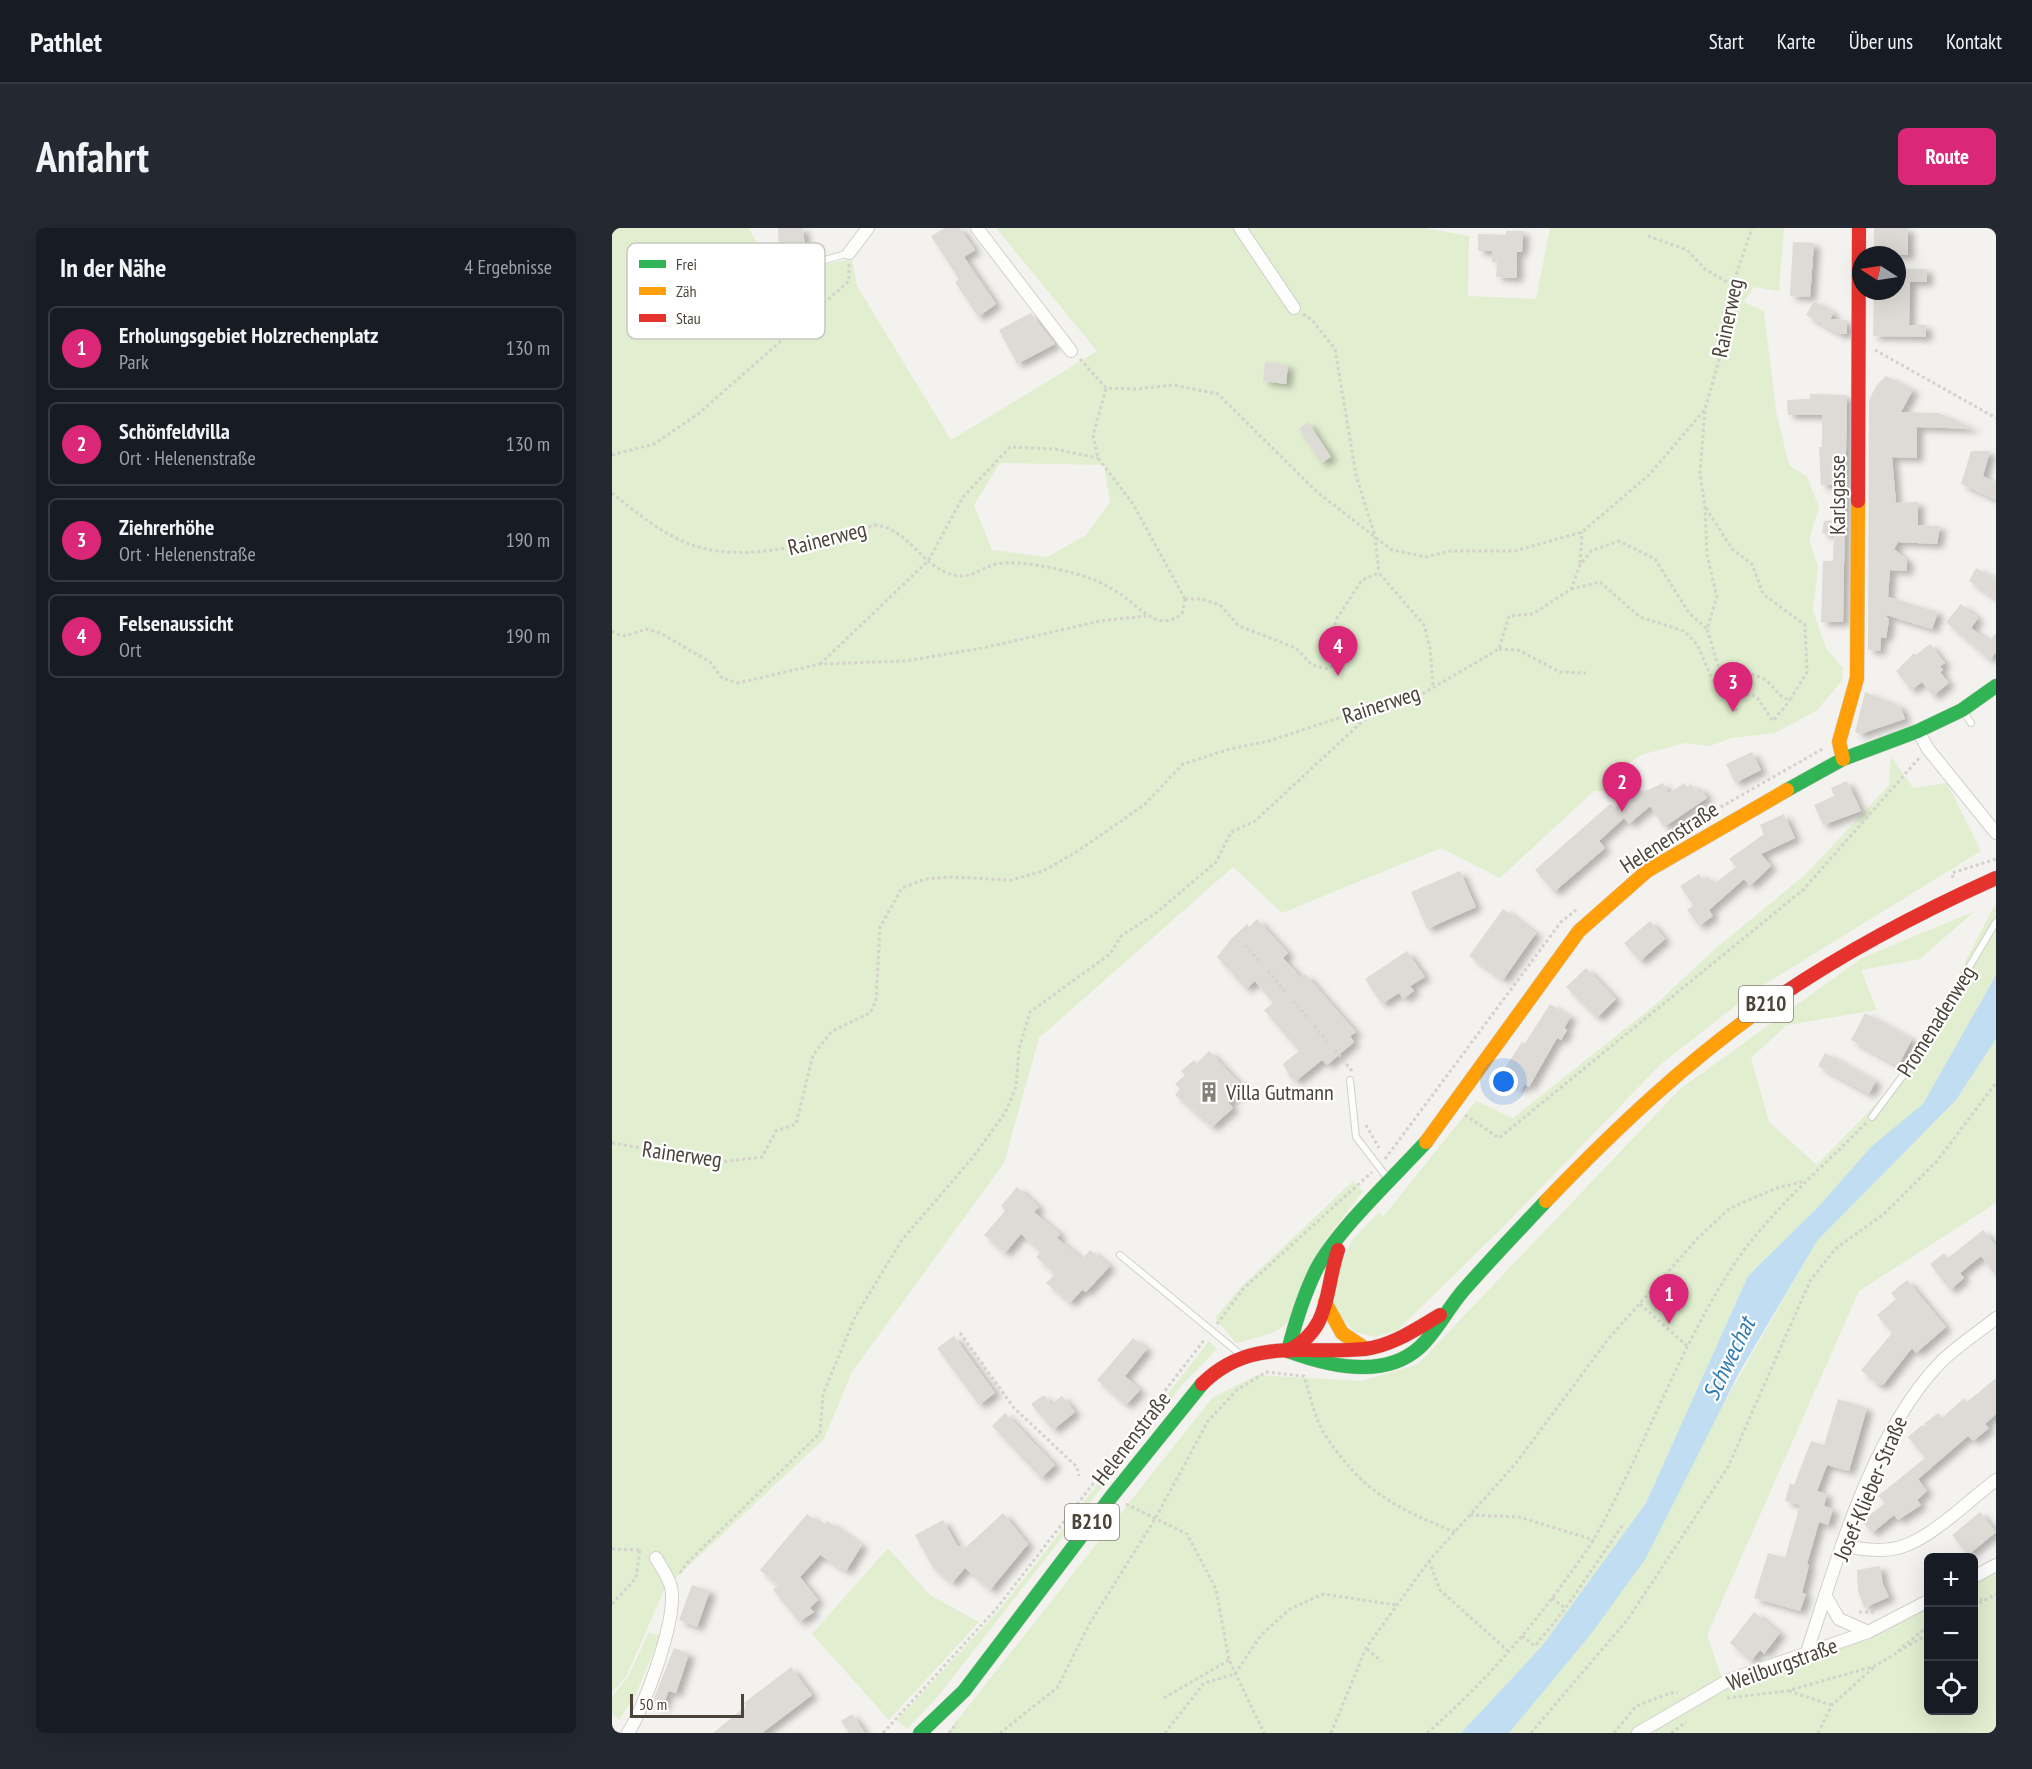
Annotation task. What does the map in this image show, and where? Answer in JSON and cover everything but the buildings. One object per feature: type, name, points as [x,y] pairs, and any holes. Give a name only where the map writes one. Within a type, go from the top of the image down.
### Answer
[{"type":"street","points":[[849,253],[867,228]]},
{"type":"street","points":[[977,228],[1071,351]]},
{"type":"street","points":[[1240,228],[1294,308]]},
{"type":"street","name":"Karlsgasse","points":[[1843,759],[1839,742],[1857,678],[1859,228]]},
{"type":"street","name":"Helenenstraße","points":[[1288,1352],[1297,1317],[1318,1268],[1348,1227],[1392,1183],[1453,1107],[1579,931],[1638,878],[1717,828],[1843,759],[1918,731],[1962,710],[1996,686]]},
{"type":"street","points":[[1918,731],[1928,749],[1996,832]]},
{"type":"street","name":"B210","points":[[1288,1352],[1322,1365],[1352,1369],[1378,1366],[1407,1356],[1426,1342],[1448,1310],[1587,1159],[1649,1099],[1714,1044],[1786,990],[1853,947],[1924,909],[1996,878]]},
{"type":"street","name":"Helenenstraße","points":[[1288,1352],[1309,1338],[1316,1327],[1325,1302],[1331,1265],[1348,1227]]},
{"type":"street","points":[[1325,1302],[1342,1334],[1366,1349]]},
{"type":"street","name":"B210","points":[[1366,1349],[1398,1340],[1448,1310]]},
{"type":"street","name":"Josef-Klieber-Straße","points":[[1806,1655],[1858,1504],[1899,1415],[1940,1363],[1996,1318]]},
{"type":"street","name":"Helenenstraße","points":[[920,1733],[964,1690],[1111,1497],[1195,1391],[1214,1372],[1243,1356],[1262,1351],[1366,1349]]},
{"type":"street","points":[[1843,1546],[1871,1550],[1903,1547],[1927,1533],[1996,1480]]},
{"type":"street","points":[[628,1733],[642,1712],[669,1620],[671,1587],[656,1558]]},
{"type":"street","points":[[1978,1575],[1996,1565]]},
{"type":"street","points":[[1825,1595],[1839,1619],[1869,1632]]},
{"type":"street","name":"Weilburgstraße","points":[[1638,1733],[1728,1680],[1869,1632],[1924,1603]]},
{"type":"lane","points":[[825,260],[849,253]]},
{"type":"lane","points":[[1962,710],[1971,723]]},
{"type":"lane","name":"Promenadenweg","points":[[1872,1117],[1910,1066],[1996,922]]},
{"type":"lane","points":[[1350,1080],[1356,1137],[1392,1183]]},
{"type":"lane","points":[[1120,1255],[1243,1356]]},
{"type":"path","name":"Rainerweg","points":[[1705,409],[1720,357],[1724,310],[1752,228]]},
{"type":"path","points":[[1648,236],[1687,249],[1705,269],[1732,285]]},
{"type":"path","points":[[825,302],[849,281],[849,253]]},
{"type":"path","points":[[1185,599],[1202,599],[1220,605],[1239,626],[1296,648],[1312,665],[1328,669],[1337,663],[1338,657],[1331,636],[1337,618],[1362,580],[1379,573],[1375,536],[1356,475],[1335,349],[1312,320],[1294,308]]},
{"type":"path","points":[[612,455],[654,444],[698,414],[783,339]]},
{"type":"path","points":[[1858,341],[1996,418]]},
{"type":"path","points":[[1071,351],[1106,388],[1136,389],[1174,385],[1218,394],[1317,492],[1392,550],[1426,557],[1451,551],[1515,551],[1582,532],[1648,475],[1705,409]]},
{"type":"path","points":[[612,631],[615,634],[626,636],[646,629],[660,633],[710,662],[722,678],[738,683],[820,664],[905,661],[983,648],[1100,621],[1146,616],[1160,621],[1173,621],[1182,614],[1185,599],[1133,504],[1098,458],[1093,435],[1106,388]]},
{"type":"path","points":[[1705,409],[1700,473],[1705,507],[1707,555],[1717,597],[1707,629]]},
{"type":"path","points":[[820,664],[882,602],[928,561],[963,497],[1010,447],[1055,449],[1098,458]]},
{"type":"path","name":"Rainerweg","points":[[612,493],[665,532],[701,548],[727,552],[782,550],[874,525],[888,527],[946,573],[965,576],[982,572],[997,564],[1024,564],[1093,579],[1130,601],[1146,616]]},
{"type":"path","points":[[1705,507],[1732,549],[1752,564],[1763,594],[1804,625],[1807,672],[1790,700],[1773,721],[1756,696],[1742,693],[1729,697]]},
{"type":"path","points":[[1571,590],[1580,564],[1582,532]]},
{"type":"path","points":[[1580,564],[1591,551],[1619,541],[1655,559],[1689,613],[1707,629],[1723,682],[1737,711]]},
{"type":"path","name":"Rainerweg","points":[[612,1143],[721,1162],[762,1157],[776,1131],[796,1124],[813,1055],[831,1031],[870,1013],[876,1001],[879,927],[903,888],[925,879],[950,877],[1011,880],[1043,871],[1078,851],[1144,805],[1184,764],[1230,749],[1269,741],[1381,704],[1424,693],[1433,685],[1430,648],[1424,625],[1379,573]]},
{"type":"path","points":[[1499,649],[1509,616],[1533,614],[1571,590],[1600,582],[1640,617],[1684,631],[1697,644],[1713,681],[1723,682]]},
{"type":"path","points":[[1433,685],[1499,649],[1518,650],[1560,672],[1586,673]]},
{"type":"path","points":[[1721,675],[1750,674],[1768,681],[1779,696],[1790,700]]},
{"type":"path","points":[[671,1587],[687,1563],[820,1433],[823,1394],[855,1317],[902,1240],[974,1156],[1005,1113],[1016,1087],[1019,1049],[1030,1012],[1110,954],[1121,936],[1156,913],[1216,862],[1232,832],[1255,821],[1381,704]]},
{"type":"path","points":[[1674,834],[1692,821],[1825,747],[1843,759]]},
{"type":"path","points":[[1453,1107],[1499,1138],[1804,889],[1928,749]]},
{"type":"path","points":[[1954,879],[1952,873],[1996,859]]},
{"type":"path","points":[[883,1733],[997,1608],[1243,1289],[1379,1166],[1561,922],[1579,908]]},
{"type":"path","points":[[1245,945],[1260,962]]},
{"type":"path","points":[[1268,971],[1285,992]]},
{"type":"path","points":[[1293,1001],[1306,1017]]},
{"type":"path","points":[[1314,1026],[1327,1041]]},
{"type":"path","points":[[1531,1733],[1629,1619],[1728,1467],[1810,1281],[1835,1249],[1885,1213],[1937,1161],[1996,1083]]},
{"type":"path","points":[[1427,1733],[1471,1695],[1522,1636],[1594,1540],[1687,1346],[1725,1277],[1754,1234],[1804,1181],[1835,1155],[1872,1117]]},
{"type":"path","points":[[1331,1733],[1366,1648],[1429,1561],[1516,1463],[1610,1338],[1698,1238],[1730,1208],[1777,1188],[1804,1181]]},
{"type":"path","points":[[1640,1304],[1687,1346]]},
{"type":"path","points":[[960,1334],[1014,1408],[1077,1467],[1079,1476]]},
{"type":"path","points":[[1000,1733],[1057,1688],[1090,1623],[1155,1519],[1208,1421],[1237,1390],[1266,1372],[1304,1376],[1323,1432],[1362,1484],[1410,1514],[1455,1532]]},
{"type":"path","points":[[1111,1497],[1187,1534],[1216,1589],[1229,1660],[1264,1733]]},
{"type":"path","points":[[1470,1515],[1519,1517],[1594,1540]]},
{"type":"path","points":[[1522,1636],[1535,1646],[1565,1609],[1624,1523]]},
{"type":"path","points":[[612,1549],[640,1549],[656,1558]]},
{"type":"path","points":[[612,1604],[636,1578],[640,1549]]},
{"type":"path","points":[[1429,1561],[1440,1590],[1508,1651]]},
{"type":"path","points":[[1165,1733],[1204,1683],[1235,1674],[1261,1635],[1290,1609],[1323,1594],[1397,1605]]},
{"type":"path","points":[[1978,1604],[1996,1594]]},
{"type":"path","points":[[1552,1598],[1565,1609]]},
{"type":"path","points":[[1978,1600],[1987,1598]]},
{"type":"path","points":[[1888,1659],[1924,1630]]},
{"type":"path","points":[[1723,1699],[1787,1691],[1875,1666],[1924,1637]]},
{"type":"path","points":[[1366,1648],[1381,1661]]},
{"type":"path","points":[[1164,1698],[1229,1660]]},
{"type":"path","points":[[1818,1733],[1832,1705],[1875,1666]]},
{"type":"path","points":[[1787,1691],[1832,1705]]},
{"type":"path","points":[[1614,1733],[1636,1706],[1671,1693],[1702,1696]]},
{"type":"path","points":[[949,1733],[963,1716]]},
{"type":"green space","points":[[612,228],[749,228],[757,243],[627,243],[627,339],[825,339],[825,265],[852,259],[857,286],[951,440],[1097,351],[996,228],[1425,228],[1469,236],[1468,296],[1536,299],[1550,228],[1784,228],[1779,291],[1754,287],[1744,302],[1764,311],[1776,411],[1789,465],[1807,477],[1819,507],[1809,540],[1818,567],[1813,610],[1826,648],[1843,668],[1842,681],[1816,711],[1775,733],[1731,738],[1710,746],[1685,743],[1641,755],[1617,771],[1607,791],[1594,791],[1500,878],[1441,848],[1282,913],[1233,867],[1039,1038],[1004,1163],[852,1372],[824,1439],[665,1588],[626,1677],[612,1692]],"holes":[[[1000,463],[1104,465],[1110,502],[1086,535],[1047,557],[992,550],[974,505]]]},
{"type":"green space","points":[[1891,756],[1913,788],[1947,783],[1981,851],[1757,989],[1661,1064],[1502,1228],[1398,1330],[1376,1337],[1355,1332],[1340,1316],[1334,1303],[1341,1265],[1352,1240],[1379,1212],[1383,1217],[1476,1101],[1513,1118],[1656,1004],[1715,949],[1806,874],[1889,785]]},
{"type":"green space","points":[[1994,906],[1996,907],[1996,975],[1923,1104],[1870,1149],[1820,1205],[1748,1276],[1646,1503],[1542,1646],[1461,1733],[947,1733],[1212,1398],[1257,1375],[1362,1381],[1418,1364],[1680,1089],[1862,958],[1975,911],[1920,959],[1861,970],[1877,1010],[1787,1025],[1751,1058],[1769,1122],[1817,1165],[1894,1083],[1916,1051]]},
{"type":"green space","points":[[1996,1039],[1996,1203],[1859,1291],[1707,1635],[1725,1687],[1924,1607],[1924,1715],[1978,1715],[1978,1579],[1996,1569],[1996,1733],[1509,1733],[1591,1634],[1817,1241],[1956,1100]]},
{"type":"green space","points":[[1353,1181],[1363,1191],[1325,1241],[1303,1282],[1287,1324],[1273,1333],[1236,1343],[1215,1318],[1241,1287]]},
{"type":"green space","points":[[1209,1341],[1217,1349],[1181,1386],[935,1700],[907,1729],[897,1720],[1001,1608]]},
{"type":"green space","points":[[888,1548],[930,1595],[979,1622],[889,1720],[812,1634]]},
{"type":"green space","points":[[649,1632],[660,1636],[636,1694],[619,1720],[612,1713],[612,1696],[628,1677]]},
{"type":"water","name":"Schwechat","points":[[1996,975],[1996,1039],[1956,1100],[1817,1241],[1739,1373],[1646,1558],[1591,1634],[1509,1733],[1461,1733],[1542,1646],[1646,1503],[1748,1276],[1820,1205],[1871,1147],[1923,1104]]},
{"type":"traffic: fast","points":[[1787,790],[1843,759],[1918,731],[1962,710],[1996,686]]},
{"type":"traffic: fast","points":[[1288,1351],[1297,1319],[1317,1268],[1339,1236],[1426,1142]]},
{"type":"traffic: fast","points":[[1288,1351],[1320,1361],[1356,1367],[1390,1364],[1406,1357],[1426,1341],[1462,1292],[1546,1201]]},
{"type":"traffic: fast","points":[[920,1733],[964,1691],[1111,1497],[1202,1384]]},
{"type":"traffic: slow","points":[[1843,759],[1839,742],[1857,678],[1858,501]]},
{"type":"traffic: slow","points":[[1426,1142],[1579,931],[1647,871],[1787,790]]},
{"type":"traffic: slow","points":[[1546,1201],[1599,1147],[1683,1070],[1774,1000]]},
{"type":"traffic: slow","points":[[1325,1302],[1342,1333],[1366,1349]]},
{"type":"traffic: jam","points":[[1858,501],[1859,228]]},
{"type":"traffic: jam","points":[[1774,1000],[1882,934],[1996,878]]},
{"type":"traffic: jam","points":[[1288,1351],[1302,1342],[1319,1320],[1338,1250]]},
{"type":"traffic: jam","points":[[1202,1384],[1220,1369],[1239,1359],[1259,1353],[1374,1347],[1404,1336],[1440,1315]]},
{"type":"place","name":"Felsenaussicht","points":[[1338,676]]},
{"type":"place","name":"Ziehrerhöhe","points":[[1733,712]]},
{"type":"place","name":"Schönfeldvilla","points":[[1622,812]]},
{"type":"place","name":"Villa Gutmann","points":[[1209,1092]]},
{"type":"place","name":"Erholungsgebiet Holzrechenplatz","points":[[1669,1324]]}]
